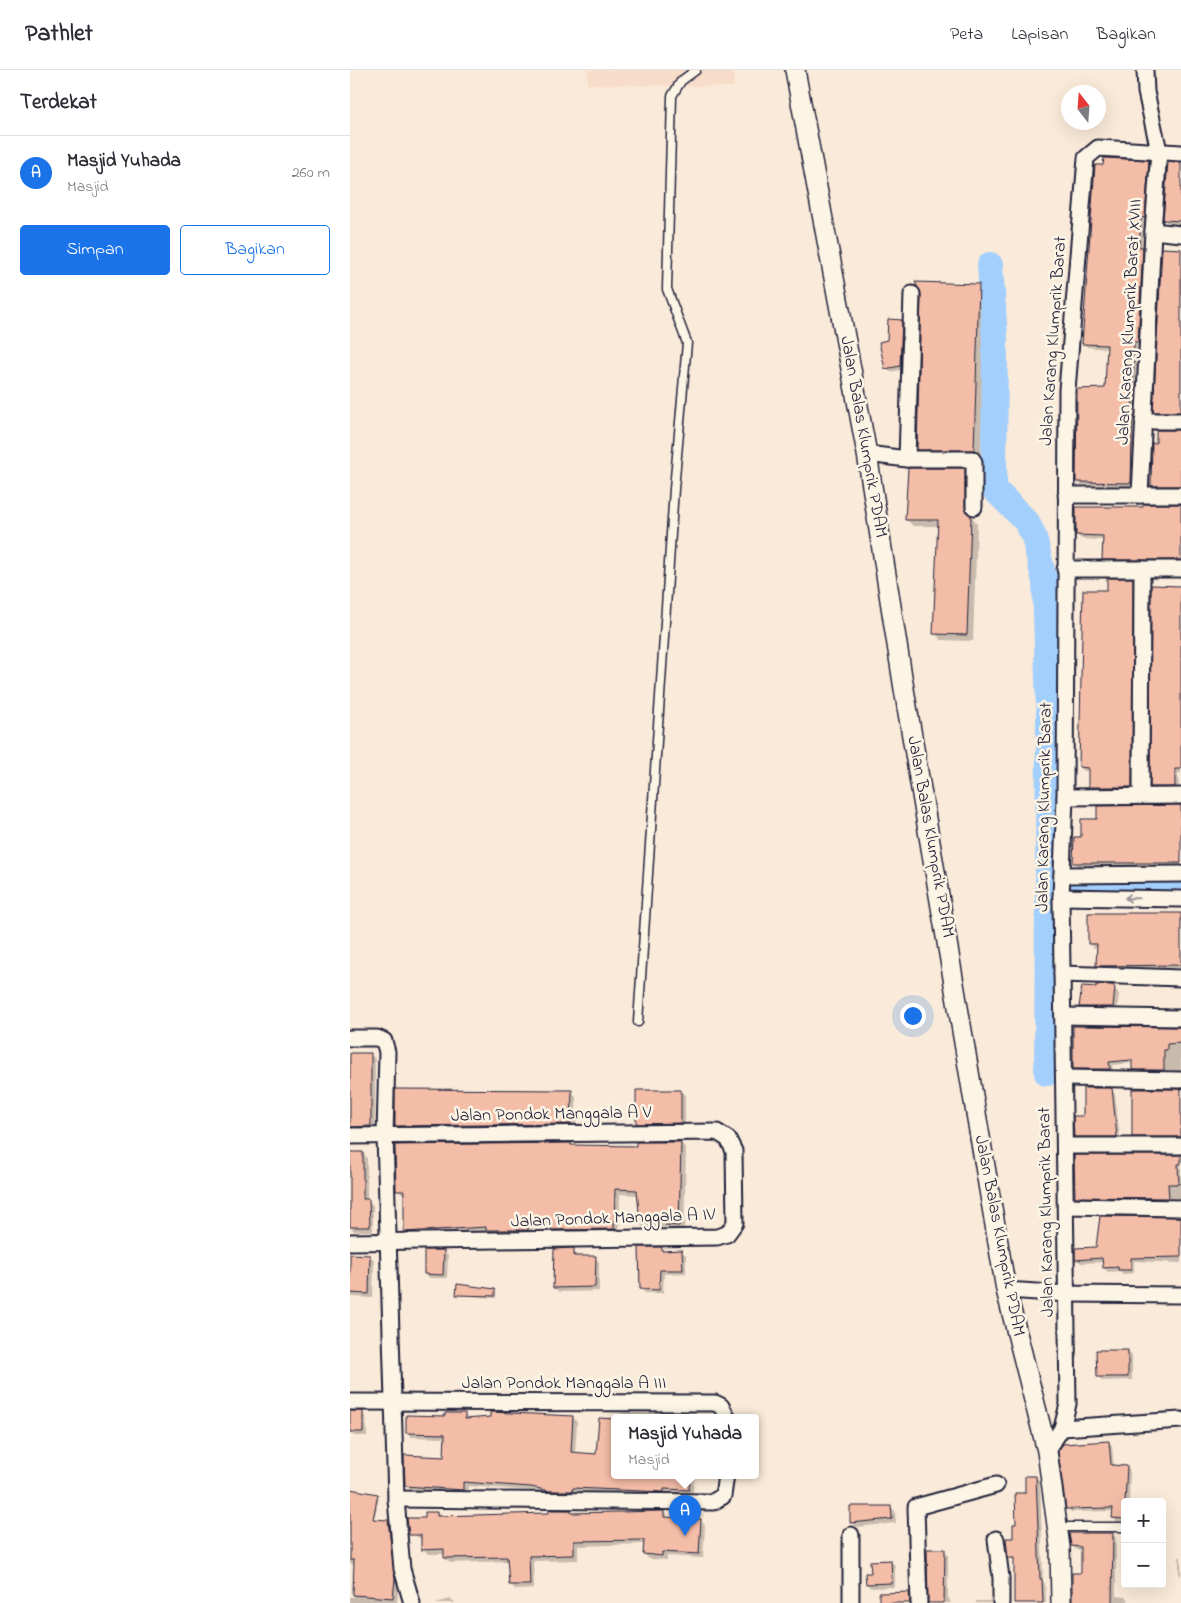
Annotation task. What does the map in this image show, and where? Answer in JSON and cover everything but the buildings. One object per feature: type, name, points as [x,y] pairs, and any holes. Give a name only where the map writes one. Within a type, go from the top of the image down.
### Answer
[{"type":"street","name":"Jalan Balas Klumprik PDAM","points":[[795,70],[867,454],[1006,1290],[1047,1451],[1057,1526],[1061,1603]]},
{"type":"street","name":"Jalan Karang Klumprik Barat XVIII","points":[[1140,495],[1153,231],[1159,151],[1151,114],[1145,70]]},
{"type":"street","name":"Jalan Karang Klumprik Barat","points":[[1047,1451],[1062,1428],[1068,1404],[1062,1293],[1066,1206],[1062,886],[1065,797],[1067,390],[1086,158],[1098,148],[1159,151]]},
{"type":"street","points":[[1159,151],[1181,154]]},
{"type":"street","points":[[1153,231],[1181,234]]},
{"type":"street","points":[[907,459],[912,294]]},
{"type":"street","points":[[1143,421],[1181,421]]},
{"type":"street","points":[[867,454],[907,459],[972,459],[974,462],[974,507]]},
{"type":"street","points":[[1066,495],[1181,495]]},
{"type":"street","points":[[1065,569],[1181,569]]},
{"type":"street","points":[[1142,569],[1142,796]]},
{"type":"street","points":[[1065,797],[1181,796]]},
{"type":"street","points":[[1062,886],[1181,874]]},
{"type":"street","points":[[1062,886],[1181,899]]},
{"type":"street","points":[[1062,974],[1181,978]]},
{"type":"street","points":[[1063,1016],[1181,1018]]},
{"type":"street","points":[[350,1038],[378,1038],[384,1041],[387,1052],[385,1136],[396,1499],[402,1569],[412,1603]]},
{"type":"street","points":[[1064,1078],[1181,1080]]},
{"type":"street","name":"Jalan Pondok Manggala A V","points":[[350,1136],[717,1132]]},
{"type":"street","name":"Jalan Pondok Manggala A IV","points":[[388,1242],[717,1237],[733,1228],[735,1214],[734,1150],[728,1139],[717,1132]]},
{"type":"street","points":[[1065,1146],[1181,1146]]},
{"type":"street","points":[[1066,1206],[1181,1208]]},
{"type":"street","points":[[350,1242],[388,1242]]},
{"type":"street","points":[[1006,1290],[1062,1293],[1181,1294]]},
{"type":"street","points":[[350,1402],[392,1404]]},
{"type":"street","name":"Jalan Pondok Manggala A III","points":[[392,1404],[716,1403],[721,1406],[725,1414]]},
{"type":"street","points":[[1062,1428],[1181,1420]]},
{"type":"street","points":[[396,1499],[713,1502],[723,1496],[725,1479]]},
{"type":"street","points":[[919,1603],[916,1507],[996,1485]]},
{"type":"street","points":[[851,1535],[851,1603]]},
{"type":"street","points":[[996,1539],[1001,1578],[1001,1603]]},
{"type":"lane","points":[[638,1022],[674,489],[687,343],[668,290],[672,96],[681,81],[696,70]]},
{"type":"lane","points":[[1057,1526],[1121,1526]]},
{"type":"shaded area","points":[[588,70],[734,70],[734,87],[587,84]]},
{"type":"waterway","points":[[990,265],[995,339],[994,489],[1027,522],[1034,537],[1045,582],[1049,712],[1047,1073]]},
{"type":"waterway","points":[[1049,885],[1181,883]]},
{"type":"place","name":"Masjid Yuhada","points":[[685,1536]]}]
